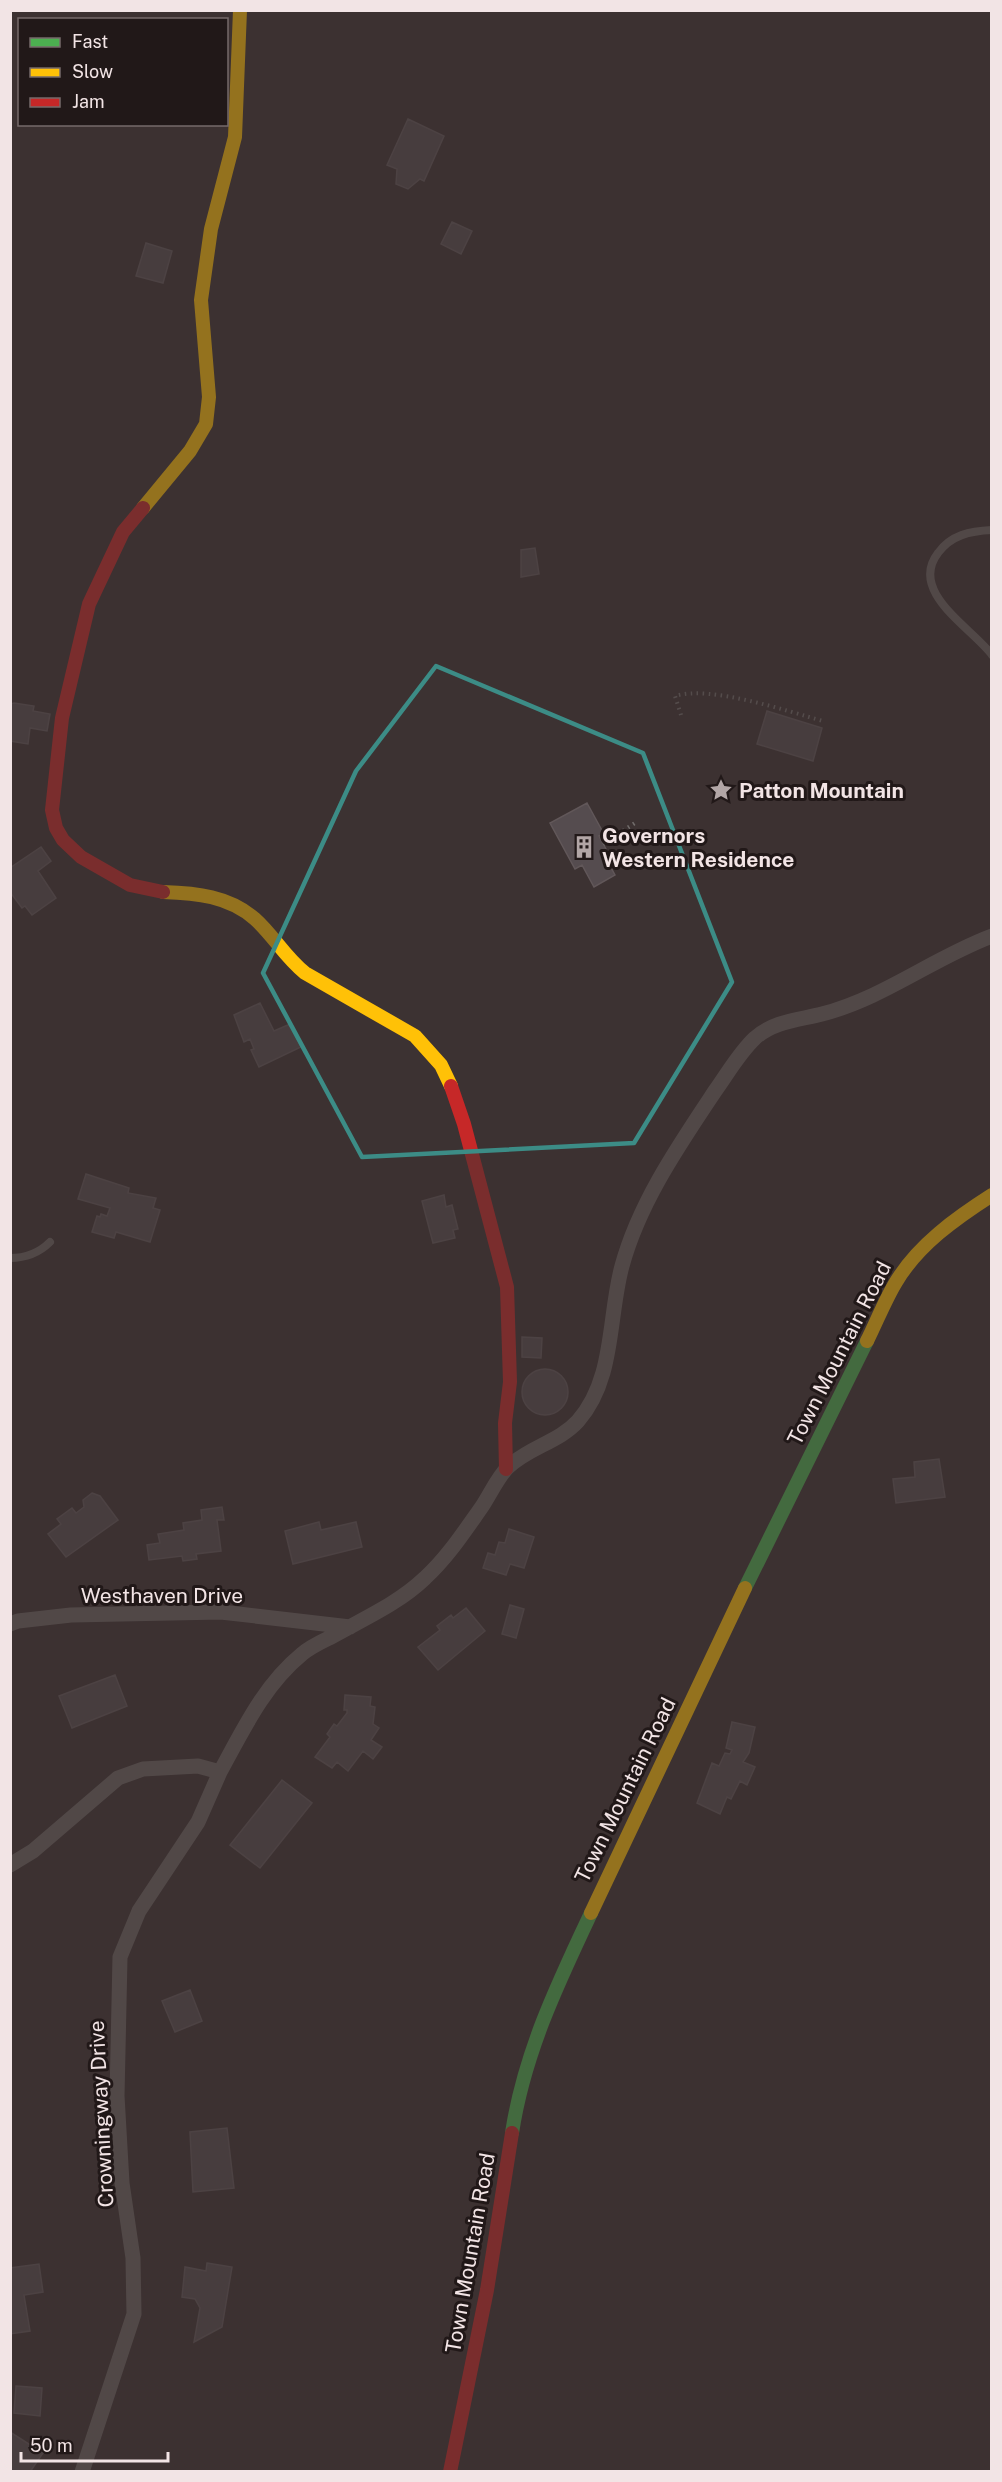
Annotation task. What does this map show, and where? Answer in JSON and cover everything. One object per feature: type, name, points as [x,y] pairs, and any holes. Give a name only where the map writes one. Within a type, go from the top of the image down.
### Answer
[{"type":"street","points":[[240,10],[235,137],[211,229],[201,300],[209,397],[206,424],[190,452],[123,532],[89,604],[62,718],[52,810],[56,828],[63,840],[81,857],[130,885],[154,892],[214,897],[234,904],[255,919],[289,960],[305,973],[415,1036],[441,1065],[464,1124],[507,1287],[510,1382],[504,1424],[506,1469]]},
{"type":"street","name":"Crowningway Drive","points":[[82,2472],[134,2314],[132,2258],[122,2183],[117,2096],[120,1957],[139,1911],[198,1822],[220,1772],[262,1696],[303,1653],[402,1597],[425,1578],[454,1545],[506,1469],[525,1454],[566,1432],[588,1408],[606,1359],[615,1295],[630,1241],[676,1150],[741,1054],[769,1029],[859,1002],[992,936]]},
{"type":"street","name":"Town Mountain Road","points":[[450,2472],[488,2290],[516,2106],[531,2048],[551,1997],[735,1609],[896,1282],[913,1257],[931,1238],[992,1195]]},
{"type":"street","name":"Westhaven Drive","points":[[10,1624],[71,1615],[221,1612],[350,1627]]},
{"type":"street","points":[[10,1865],[33,1851],[118,1778],[143,1768],[198,1766],[220,1772]]},
{"type":"lane","points":[[992,530],[956,536],[944,544],[931,566],[930,576],[939,599],[992,655]]},
{"type":"lane","points":[[10,1258],[20,1258],[41,1251],[50,1242]]},
{"type":"path","points":[[681,715],[675,696],[700,693],[768,705],[823,721]]},
{"type":"path","points":[[603,844],[635,823]]},
{"type":"highlighted area","points":[[436,666],[643,753],[732,982],[634,1143],[362,1157],[263,973],[356,771]]},
{"type":"building","points":[[408,119],[444,136],[424,181],[420,179],[408,189],[396,184],[397,169],[387,165]]},
{"type":"building","points":[[452,222],[472,231],[461,254],[441,244]]},
{"type":"building","points":[[146,243],[172,251],[163,283],[136,276]]},
{"type":"building","points":[[535,548],[539,574],[521,577],[521,550]]},
{"type":"building","points":[[10,704],[34,706],[33,711],[50,714],[47,731],[30,728],[28,744],[10,741]]},
{"type":"building","points":[[767,711],[822,728],[813,761],[757,744]]},
{"type":"building","name":"Governors Western Residence","points":[[587,803],[604,834],[599,836],[607,851],[603,853],[615,875],[594,887],[582,865],[575,869],[550,823]]},
{"type":"building","points":[[41,847],[51,861],[38,871],[56,898],[32,915],[25,906],[22,908],[10,892],[10,868]]},
{"type":"building","points":[[260,1003],[274,1031],[290,1024],[301,1047],[259,1067],[251,1050],[254,1049],[250,1039],[244,1042],[234,1015]]},
{"type":"building","points":[[86,1174],[129,1188],[128,1193],[156,1198],[153,1208],[160,1210],[150,1242],[116,1232],[114,1238],[92,1232],[97,1216],[100,1217],[101,1214],[107,1216],[110,1208],[78,1199]]},
{"type":"building","points":[[444,1195],[446,1207],[452,1205],[458,1229],[453,1230],[455,1238],[433,1243],[422,1201]]},
{"type":"building","points":[[522,1337],[542,1338],[541,1358],[522,1357]]},
{"type":"building","points":[[545,1369],[561,1376],[568,1392],[561,1408],[545,1415],[529,1408],[522,1392],[529,1376]]},
{"type":"building","points":[[939,1459],[945,1497],[896,1503],[893,1479],[915,1477],[914,1462]]},
{"type":"building","points":[[92,1493],[100,1496],[118,1520],[66,1557],[48,1534],[61,1524],[57,1519],[72,1508],[76,1513],[84,1507],[83,1500]]},
{"type":"building","points":[[222,1507],[224,1520],[217,1520],[221,1551],[196,1554],[197,1559],[183,1561],[182,1556],[149,1560],[147,1545],[160,1543],[158,1534],[184,1530],[183,1523],[202,1520],[201,1510]]},
{"type":"building","points":[[319,1522],[321,1530],[356,1522],[362,1547],[293,1564],[285,1531]]},
{"type":"building","points":[[509,1529],[534,1537],[524,1568],[510,1564],[506,1575],[483,1568],[488,1553],[495,1555],[499,1542],[505,1543]]},
{"type":"building","points":[[510,1605],[524,1609],[516,1638],[502,1634]]},
{"type":"building","points":[[466,1608],[485,1631],[438,1670],[418,1647],[440,1630],[437,1626],[451,1615],[453,1618]]},
{"type":"building","points":[[115,1675],[127,1706],[72,1728],[59,1696]]},
{"type":"building","points":[[345,1695],[371,1697],[370,1706],[375,1707],[373,1724],[379,1728],[371,1740],[382,1747],[373,1759],[363,1751],[348,1771],[337,1762],[332,1768],[315,1757],[330,1737],[327,1734],[334,1724],[337,1726],[347,1713],[347,1710],[344,1710]]},
{"type":"building","points":[[732,1722],[755,1727],[749,1753],[743,1762],[755,1767],[747,1785],[740,1781],[731,1799],[727,1797],[720,1814],[697,1803],[712,1763],[719,1766],[725,1753],[730,1754],[732,1750],[726,1748]]},
{"type":"building","points":[[282,1780],[312,1803],[260,1868],[230,1845]]},
{"type":"building","points":[[190,1990],[202,2021],[175,2032],[162,2001]]},
{"type":"building","points":[[227,2128],[234,2188],[193,2192],[190,2132]]},
{"type":"building","points":[[207,2263],[232,2267],[222,2327],[194,2342],[200,2308],[195,2299],[182,2297],[185,2267],[206,2271]]},
{"type":"building","points":[[39,2264],[43,2292],[24,2295],[30,2331],[10,2334],[10,2268]]},
{"type":"building","points":[[16,2386],[42,2388],[40,2416],[14,2413]]},
{"type":"building","points":[[10,2432],[43,2453],[30,2472],[10,2472]]},
{"type":"traffic: fast","points":[[745,1588],[867,1341]]},
{"type":"traffic: fast","points":[[512,2133],[517,2104],[543,2020],[591,1913]]},
{"type":"traffic: slow","points":[[143,508],[190,451],[206,424],[209,397],[201,300],[211,229],[235,137],[240,10]]},
{"type":"traffic: slow","points":[[163,892],[212,897],[245,911],[305,973],[415,1036],[441,1065],[451,1086]]},
{"type":"traffic: slow","points":[[867,1341],[892,1289],[915,1256],[939,1233],[992,1195]]},
{"type":"traffic: slow","points":[[591,1913],[745,1588]]},
{"type":"traffic: jam","points":[[143,508],[123,532],[89,604],[62,718],[52,810],[56,828],[63,840],[81,857],[130,885],[163,892]]},
{"type":"traffic: jam","points":[[451,1086],[464,1124],[507,1287],[510,1382],[505,1423],[506,1469]]},
{"type":"traffic: jam","points":[[450,2472],[487,2290],[512,2133]]},
{"type":"place","name":"Patton Mountain","points":[[721,790]]},
{"type":"place","name":"Governors Western Residence","points":[[584,847]]}]
